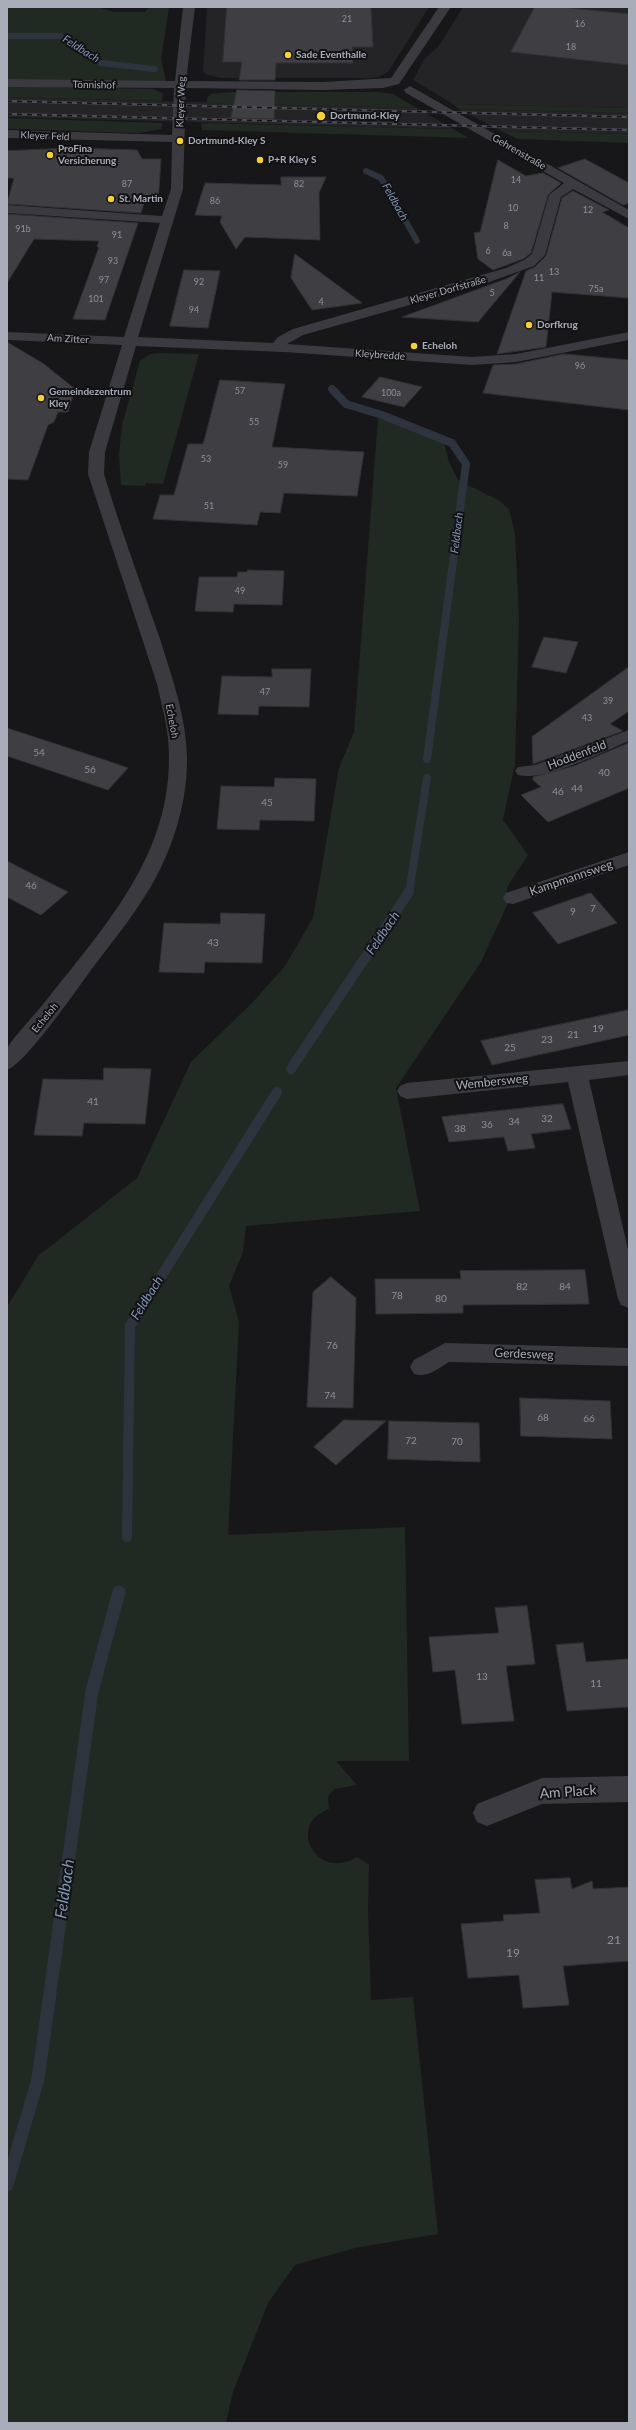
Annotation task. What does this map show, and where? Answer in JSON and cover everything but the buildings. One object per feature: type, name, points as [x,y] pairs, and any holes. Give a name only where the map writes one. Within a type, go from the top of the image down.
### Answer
[{"type":"street","name":"Kleyer Weg","points":[[129,342],[168,220],[179,179],[180,86],[189,7]]},
{"type":"street","points":[[180,86],[323,86],[382,84],[395,81],[446,7]]},
{"type":"street","name":"Tönnishof","points":[[7,83],[180,86]]},
{"type":"street","name":"Gehrenstraße","points":[[410,90],[629,215]]},
{"type":"street","name":"Kleyer Feld","points":[[7,134],[180,139]]},
{"type":"street","name":"Kleyer Dorfstraße","points":[[278,348],[283,340],[298,332],[483,280],[529,263],[538,255],[556,195],[572,183]]},
{"type":"street","points":[[13,210],[168,220]]},
{"type":"street","name":"Am Zitter","points":[[7,336],[129,342]]},
{"type":"street","name":"Kleybredde","points":[[129,342],[278,348],[445,360],[490,361],[538,354],[629,336]]},
{"type":"street","name":"Echeloh","points":[[7,1063],[55,1006],[144,884],[165,837],[177,791],[178,766],[173,717],[160,669],[96,474],[97,452],[101,434],[129,342]]},
{"type":"street","name":"Hoddenfeld","points":[[524,771],[537,771],[629,735]]},
{"type":"street","name":"Kampmannsweg","points":[[513,898],[629,858]]},
{"type":"street","name":"Wembersweg","points":[[408,1091],[629,1068]]},
{"type":"street","points":[[577,1074],[606,1207],[629,1299]]},
{"type":"street","name":"Gerdesweg","points":[[422,1367],[446,1352],[629,1357]]},
{"type":"street","name":"Am Plack","points":[[487,1813],[542,1791],[629,1789]]},
{"type":"shaded area","points":[[7,7],[97,7],[114,12],[145,12],[149,7],[169,7],[161,59],[166,82],[7,82]]},
{"type":"shaded area","points":[[207,7],[429,7],[388,72],[379,77],[221,78],[205,74],[203,71]]},
{"type":"shaded area","points":[[463,7],[629,7],[629,108],[453,104],[413,80],[425,58],[438,47]]},
{"type":"shaded area","points":[[7,86],[152,89],[163,93],[162,101],[7,97]]},
{"type":"shaded area","points":[[228,92],[377,92],[393,94],[417,108],[207,103],[207,98],[211,94]]},
{"type":"shaded area","points":[[7,97],[417,108],[453,129],[7,117]]},
{"type":"shaded area","points":[[453,104],[629,108],[629,113],[459,109]]},
{"type":"shaded area","points":[[459,109],[629,113],[629,134],[501,131]]},
{"type":"shaded area","points":[[7,118],[163,123],[161,129],[139,133],[7,129]]},
{"type":"shaded area","points":[[201,123],[453,129],[469,138],[202,130]]},
{"type":"shaded area","points":[[501,131],[629,134],[629,143],[518,139]]},
{"type":"shaded area","points":[[150,354],[199,354],[163,484],[146,483],[145,486],[121,485],[119,455],[122,425],[140,361]]},
{"type":"shaded area","points":[[378,418],[442,435],[449,462],[458,480],[498,500],[509,509],[515,534],[519,618],[515,764],[503,820],[528,855],[507,887],[508,903],[481,962],[396,1088],[420,1211],[246,1226],[243,1252],[229,1286],[239,1322],[228,1535],[405,1527],[409,1761],[336,1761],[357,1785],[334,1789],[328,1797],[329,1809],[316,1816],[309,1826],[308,1837],[312,1848],[319,1857],[329,1862],[342,1863],[357,1857],[369,1865],[368,1911],[371,2000],[413,1997],[438,2234],[355,2248],[295,2265],[268,2303],[233,2392],[226,2423],[7,2423],[7,1307],[38,1256],[137,1178],[191,1062],[252,1003],[285,966],[313,918],[339,768],[354,732]]},
{"type":"waterway","name":"Feldbach","points":[[7,36],[60,36],[100,63],[155,69]]},
{"type":"waterway","name":"Feldbach","points":[[366,171],[381,178],[417,241]]},
{"type":"waterway","name":"Feldbach","points":[[332,389],[346,404],[382,415],[452,443],[466,464],[427,759]]},
{"type":"waterway","name":"Feldbach","points":[[409,893],[427,778]]},
{"type":"waterway","name":"Feldbach","points":[[291,1069],[409,892]]},
{"type":"waterway","name":"Feldbach","points":[[127,1537],[130,1326],[277,1092]]},
{"type":"waterway","name":"Feldbach","points":[[7,2185],[38,2079],[92,1691],[119,1592]]},
{"type":"railway","points":[[7,101],[629,117]]},
{"type":"railway","points":[[7,114],[629,130]]},
{"type":"place","name":"Sade Eventhalle","points":[[288,55]]},
{"type":"place","name":"Dortmund-Kley","points":[[321,116]]},
{"type":"place","name":"Dortmund-Kley S","points":[[180,141]]},
{"type":"place","name":"ProFina Versicherung","points":[[50,155]]},
{"type":"place","name":"P+R Kley S","points":[[260,160]]},
{"type":"place","name":"St. Martin","points":[[111,199]]},
{"type":"place","name":"Dorfkrug","points":[[529,325]]},
{"type":"place","name":"Echeloh","points":[[414,346]]},
{"type":"place","name":"Gemeindezentrum Kley","points":[[41,398]]}]
